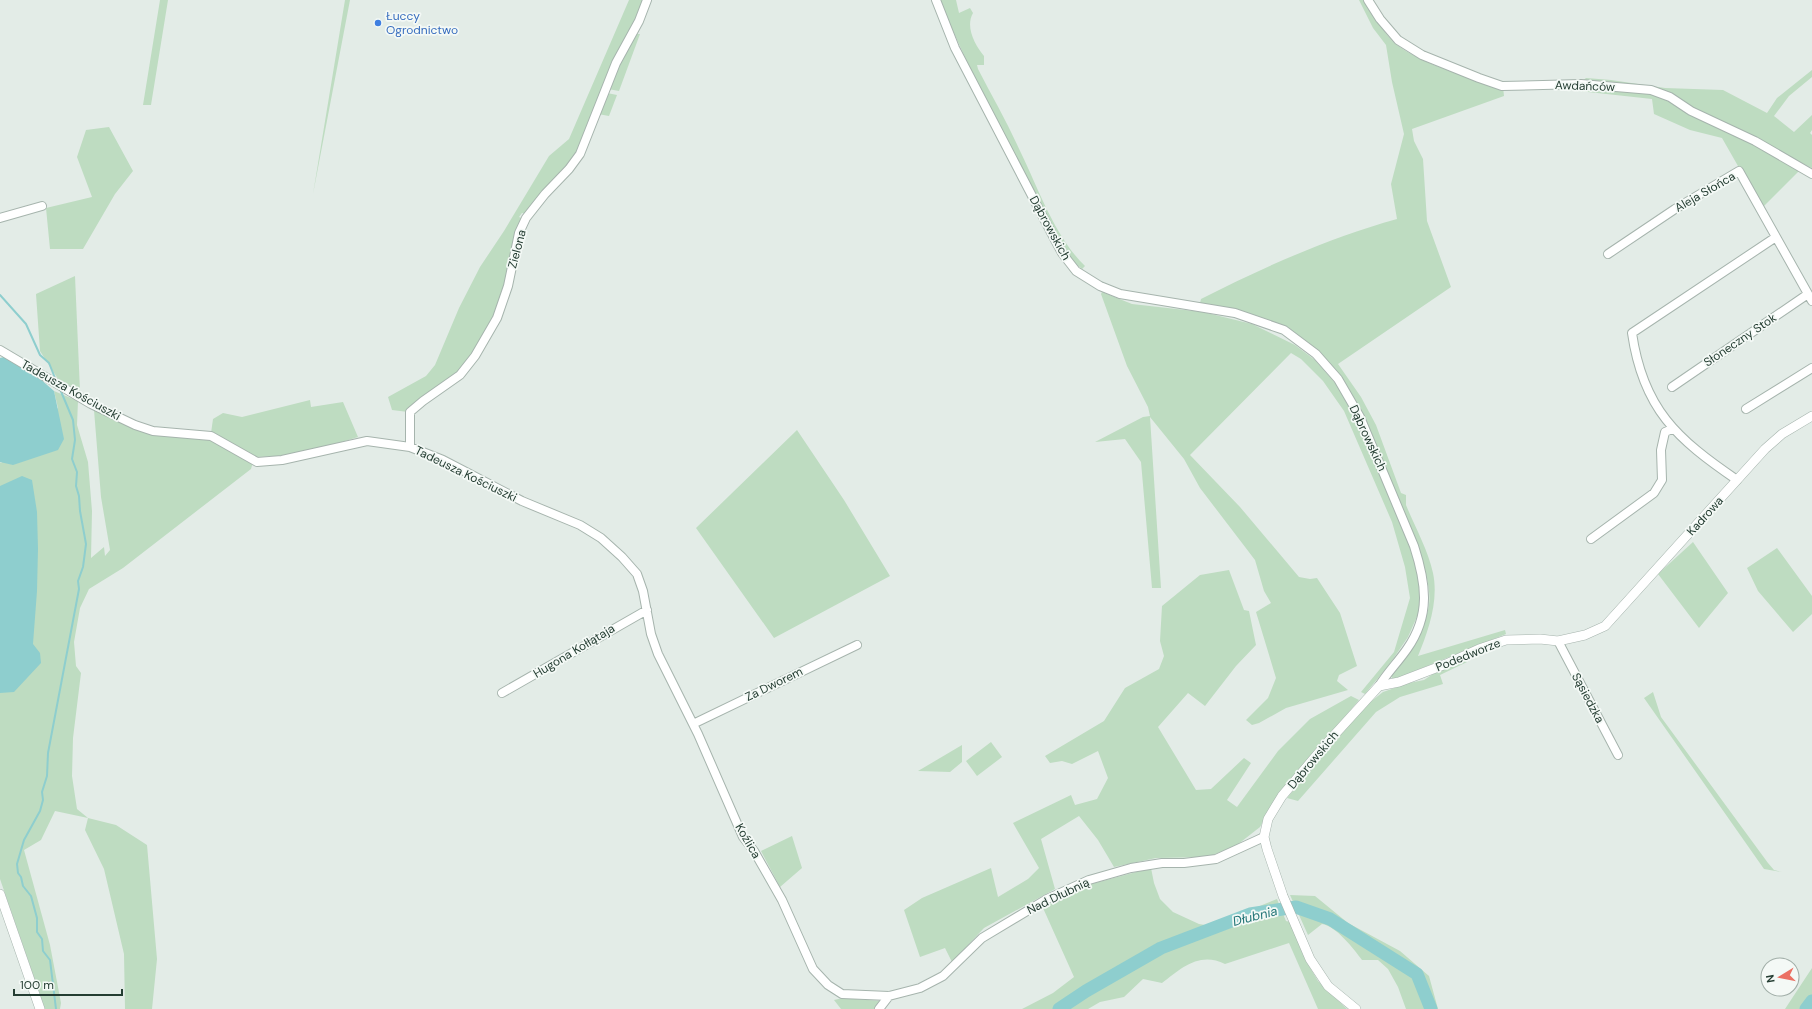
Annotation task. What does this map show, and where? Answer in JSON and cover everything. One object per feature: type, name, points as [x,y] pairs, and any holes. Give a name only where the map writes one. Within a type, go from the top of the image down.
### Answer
[{"type":"street","name":"Zielona","points":[[410,447],[410,412],[423,401],[460,376],[475,356],[497,318],[508,286],[519,233],[526,218],[541,199],[569,169],[580,154],[616,63],[639,21],[647,0]]},
{"type":"street","name":"Dąbrowskich","points":[[936,0],[955,48],[1062,253],[1076,271],[1100,286],[1120,294],[1235,312],[1284,330],[1316,354],[1338,379],[1360,417],[1414,546],[1424,585],[1425,604],[1421,624],[1407,648],[1379,686],[1282,796],[1268,818],[1264,837]]},
{"type":"street","name":"Awdańców","points":[[1368,0],[1380,19],[1398,40],[1422,55],[1479,78],[1502,86],[1581,84],[1651,90],[1670,96],[1691,111],[1755,141],[1812,174]]},
{"type":"street","name":"Aleja Słońca","points":[[1608,254],[1675,209],[1739,172],[1810,298]]},
{"type":"street","points":[[0,218],[42,206]]},
{"type":"street","points":[[1737,480],[1701,455],[1672,429],[1657,408],[1644,379],[1635,352],[1632,333],[1776,237]]},
{"type":"street","name":"Słoneczny Stok","points":[[1672,387],[1810,298]]},
{"type":"street","name":"Tadeusza Kościuszki","points":[[0,350],[90,404],[135,425],[153,431],[211,436],[257,462],[282,460],[367,441],[410,447],[443,460],[522,501],[580,525],[601,538],[622,557],[637,574],[643,591],[647,610]]},
{"type":"street","points":[[1746,409],[1812,368]]},
{"type":"street","name":"Kadrowa","points":[[1605,626],[1737,480],[1782,434],[1812,416]]},
{"type":"street","points":[[1591,539],[1654,493],[1662,480],[1661,450],[1665,432],[1672,429]]},
{"type":"street","name":"Hugona Kołłątaja","points":[[502,693],[647,610]]},
{"type":"street","name":"Koźlica","points":[[647,610],[651,634],[658,654],[693,724],[743,837],[754,851],[782,900],[813,969],[828,985],[842,994],[889,996]]},
{"type":"street","name":"Podedworze","points":[[1379,686],[1399,682],[1446,664],[1479,649],[1506,640],[1540,639],[1558,641],[1585,636],[1605,626]]},
{"type":"street","name":"Sąsiedzka","points":[[1558,641],[1618,755]]},
{"type":"street","name":"Za Dworem","points":[[693,724],[856,645]]},
{"type":"street","points":[[1264,837],[1283,896],[1310,959],[1328,986],[1356,1009]]},
{"type":"street","name":"Nad Dłubnią","points":[[889,996],[920,988],[943,976],[982,938],[1047,899],[1088,880],[1139,867],[1216,859],[1264,837]]},
{"type":"street","points":[[0,894],[40,1009]]},
{"type":"street","points":[[879,1009],[889,996]]},
{"type":"green space","points":[[160,0],[168,0],[151,105],[143,105]]},
{"type":"green space","points":[[345,0],[350,0],[313,194]]},
{"type":"green space","points":[[629,0],[644,0],[615,62],[577,155],[526,214],[522,213],[519,217],[524,219],[496,311],[464,367],[408,412],[392,410],[388,397],[426,376],[435,365],[459,308],[480,267],[504,231],[549,156],[569,139]]},
{"type":"green space","points":[[939,0],[956,0],[959,13],[970,8],[973,13],[970,24],[972,36],[977,47],[984,56],[984,65],[977,65],[978,69],[1011,131],[1056,227],[1074,254],[1085,266],[1082,269],[1072,261],[1056,235],[968,64]]},
{"type":"green space","points":[[1359,0],[1365,0],[1375,18],[1397,45],[1420,59],[1434,65],[1477,80],[1503,87],[1504,96],[1412,129],[1414,141],[1423,159],[1427,221],[1451,287],[1338,364],[1361,397],[1376,425],[1401,493],[1406,495],[1406,505],[1431,564],[1435,594],[1434,605],[1429,627],[1418,656],[1505,630],[1506,634],[1395,679],[1392,678],[1392,673],[1424,623],[1429,605],[1429,589],[1423,562],[1362,414],[1300,338],[1282,325],[1242,311],[1200,303],[1201,299],[1297,254],[1347,235],[1397,219],[1391,184],[1404,134],[1392,82],[1386,45],[1373,28]]},
{"type":"green space","points":[[634,34],[640,34],[619,91],[608,89]]},
{"type":"green space","points":[[1812,70],[1812,77],[1789,96],[1774,116],[1794,132],[1812,115],[1812,130],[1810,133],[1812,135],[1812,168],[1692,108],[1672,93],[1581,82],[1586,78],[1665,88],[1723,90],[1767,113],[1777,98]]},
{"type":"green space","points":[[1579,87],[1650,92],[1665,97],[1800,170],[1762,208],[1722,138],[1690,130],[1654,114],[1652,99],[1579,91]]},
{"type":"green space","points":[[607,93],[617,95],[609,116],[598,114]]},
{"type":"green space","points":[[109,127],[133,171],[115,194],[83,249],[50,249],[46,208],[92,197],[77,157],[86,130]]},
{"type":"green space","points":[[75,276],[80,391],[58,379],[40,351],[36,294]]},
{"type":"green space","points":[[1102,292],[1132,304],[1203,312],[1252,324],[1295,345],[1315,360],[1336,384],[1358,421],[1412,552],[1418,574],[1420,590],[1419,612],[1408,637],[1389,665],[1365,694],[1361,692],[1394,652],[1410,598],[1405,567],[1392,522],[1344,411],[1323,381],[1301,359],[1291,353],[1190,455],[1240,507],[1299,577],[1310,579],[1317,578],[1340,613],[1357,666],[1339,675],[1337,681],[1348,690],[1286,708],[1259,723],[1252,725],[1246,720],[1268,698],[1276,678],[1256,612],[1271,603],[1264,591],[1255,560],[1200,488],[1184,459],[1150,417],[1161,588],[1152,588],[1141,462],[1125,439],[1095,442],[1143,417],[1150,416],[1148,407],[1127,366],[1101,294]]},
{"type":"green space","points":[[54,391],[78,401],[77,425],[88,462],[92,511],[91,558],[104,547],[105,556],[110,550],[101,497],[94,410],[158,434],[212,440],[253,462],[251,469],[123,568],[89,589],[80,608],[74,642],[76,666],[81,673],[73,738],[72,776],[77,809],[88,818],[55,811],[41,840],[24,850],[50,945],[61,1003],[60,1009],[45,1009],[0,879],[0,462],[1,463],[58,408]]},
{"type":"green space","points":[[310,400],[311,407],[343,402],[358,437],[322,448],[281,456],[255,457],[211,433],[213,419],[223,413],[242,417]]},
{"type":"green space","points":[[797,430],[844,500],[890,576],[774,638],[696,528]]},
{"type":"green space","points":[[1693,542],[1728,593],[1699,628],[1658,574]]},
{"type":"green space","points":[[1777,548],[1812,596],[1812,614],[1793,632],[1758,591],[1747,568]]},
{"type":"green space","points":[[1229,570],[1244,610],[1249,611],[1256,645],[1236,666],[1205,706],[1188,693],[1158,727],[1196,790],[1211,789],[1244,758],[1251,763],[1227,800],[1237,807],[1278,751],[1310,719],[1351,696],[1359,700],[1276,798],[1260,827],[1237,845],[1208,857],[1156,858],[1114,867],[1098,840],[1079,816],[1041,839],[1055,889],[984,928],[952,962],[945,948],[920,957],[904,910],[922,898],[991,868],[998,897],[1028,879],[1039,868],[1013,823],[1071,795],[1075,805],[1097,799],[1108,778],[1098,751],[1072,764],[1062,761],[1050,763],[1045,756],[1104,721],[1125,688],[1159,669],[1164,656],[1160,641],[1162,606],[1200,575]]},
{"type":"green space","points":[[1466,660],[1467,662],[1440,675],[1443,684],[1400,697],[1376,712],[1298,801],[1287,798],[1364,707],[1383,692],[1409,683],[1424,680],[1433,674]]},
{"type":"green space","points":[[1653,692],[1661,717],[1768,863],[1774,870],[1782,872],[1764,869],[1644,698]]},
{"type":"green space","points":[[991,742],[1002,757],[977,776],[966,761]]},
{"type":"green space","points":[[962,745],[962,762],[950,772],[918,771]]},
{"type":"green space","points":[[88,818],[116,825],[147,845],[157,959],[152,1009],[125,1009],[124,954],[104,869],[85,830]]},
{"type":"green space","points":[[792,836],[802,868],[780,887],[761,851]]},
{"type":"green space","points":[[1151,868],[1154,883],[1160,899],[1173,912],[1199,924],[1211,926],[1277,899],[1286,921],[1290,922],[1305,959],[1318,981],[1347,1009],[1318,1009],[1289,943],[1225,964],[1216,960],[1199,960],[1184,967],[1162,983],[1143,979],[1124,997],[1100,1002],[1088,1009],[1022,1009],[1053,993],[1074,977],[1043,908],[1084,886]]},
{"type":"green space","points":[[1290,895],[1315,896],[1348,923],[1400,951],[1429,976],[1438,1009],[1406,1009],[1398,987],[1388,969],[1378,960],[1362,960],[1339,933],[1333,929],[1322,924],[1308,935]]},
{"type":"green space","points":[[1812,968],[1812,1009],[1785,1009],[1793,997],[1800,997],[1800,986]]},
{"type":"green space","points":[[843,998],[881,1001],[875,1009],[841,1009],[834,1000]]},
{"type":"water","points":[[8,356],[30,370],[54,391],[64,439],[58,450],[13,465],[0,462],[0,358]]},
{"type":"water","points":[[22,476],[32,480],[37,512],[37,591],[33,644],[40,653],[41,663],[14,692],[0,693],[0,486]]},
{"type":"waterway","points":[[0,295],[26,324],[40,355],[49,363],[55,378]]},
{"type":"waterway","points":[[56,1009],[50,960],[43,951],[42,939],[37,932],[37,918],[31,896],[23,886],[21,877],[18,873],[17,864],[24,840],[40,811],[43,800],[42,792],[47,776],[48,753],[79,589],[78,581],[83,567],[86,544],[79,496],[76,486],[77,472],[72,459],[75,440],[73,420],[60,389]]},
{"type":"waterway","name":"Dłubnia","points":[[1059,1009],[1086,991],[1161,948],[1250,914],[1296,907],[1330,919],[1417,974],[1431,1009]]},
{"type":"waterway","name":"Dłubnia","points":[[1806,1009],[1812,1001]]},
{"type":"place","name":"Łuccy Ogrodnictwo","points":[[378,23]]}]
